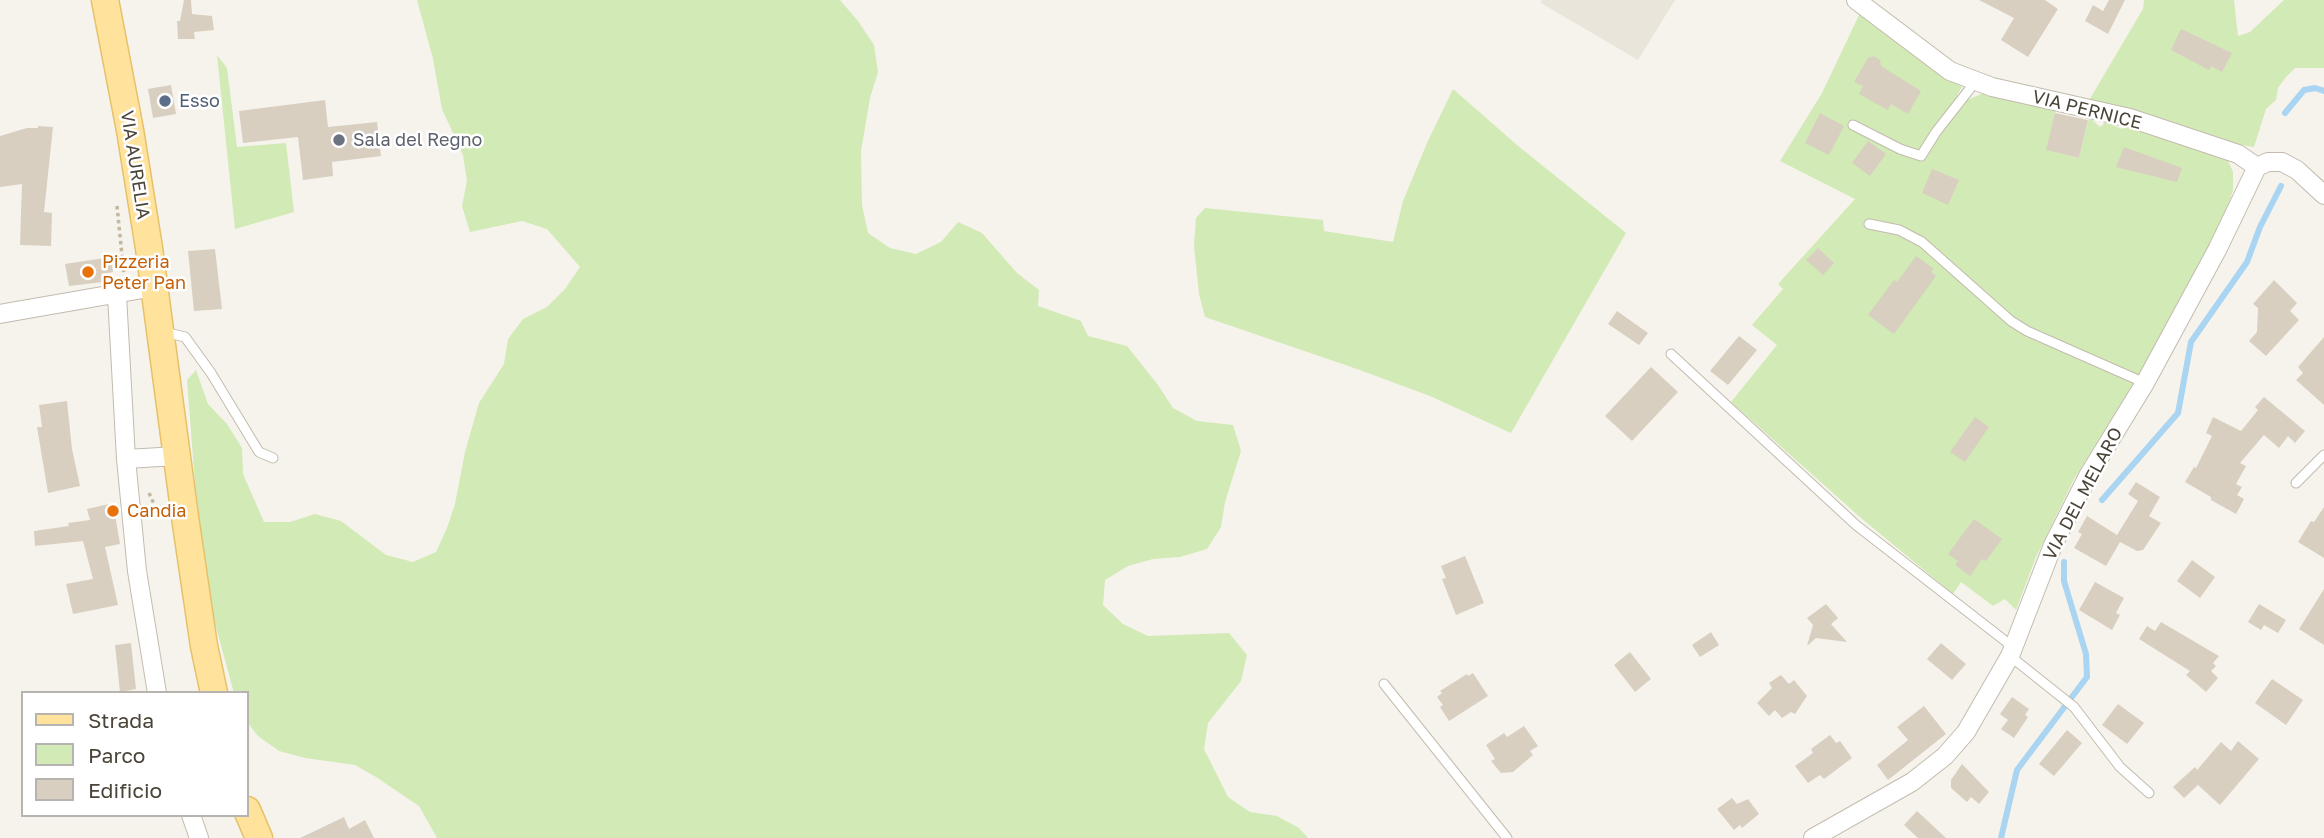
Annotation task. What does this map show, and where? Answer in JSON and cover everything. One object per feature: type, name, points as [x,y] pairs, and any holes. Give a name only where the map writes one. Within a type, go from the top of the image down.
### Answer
[{"type":"main road","name":"VIA AURELIA","points":[[105,0],[130,130],[204,646],[214,691]]},
{"type":"main road","points":[[248,812],[259,838]]},
{"type":"street","name":"VIA PERNICE","points":[[1856,0],[1950,71],[1976,81],[2130,118],[2262,164],[2282,162],[2298,170],[2324,195]]},
{"type":"street","name":"VIA DEL MELARO","points":[[1813,838],[1912,782],[1945,756],[1966,732],[2012,652],[2053,545],[2088,476],[2144,383],[2262,164]]},
{"type":"street","points":[[0,314],[154,287]]},
{"type":"street","points":[[117,295],[126,459],[137,571],[157,691]]},
{"type":"street","points":[[126,459],[177,456]]},
{"type":"street","points":[[192,817],[199,838]]},
{"type":"lane","points":[[1853,125],[1900,149],[1921,156],[1976,81]]},
{"type":"lane","points":[[1869,224],[1899,230],[1922,242],[2011,321],[2028,331],[2144,383]]},
{"type":"lane","points":[[159,331],[185,337],[211,373],[259,452],[273,458]]},
{"type":"lane","points":[[1671,354],[1856,525],[2012,652],[2074,707],[2120,767],[2149,793]]},
{"type":"lane","points":[[2296,483],[2324,455]]},
{"type":"lane","points":[[1384,684],[1507,838]]},
{"type":"shaded area","points":[[1542,0],[1675,0],[1638,60],[1541,3]]},
{"type":"green space","points":[[417,0],[840,0],[874,45],[878,72],[870,98],[861,151],[862,205],[868,233],[890,248],[916,254],[941,242],[958,222],[982,233],[1017,273],[1039,290],[1038,306],[1081,321],[1088,336],[1127,346],[1173,408],[1197,421],[1233,425],[1241,451],[1225,502],[1221,527],[1207,549],[1180,557],[1153,559],[1128,566],[1105,580],[1103,605],[1123,624],[1148,636],[1229,633],[1247,655],[1241,681],[1208,723],[1204,749],[1228,797],[1250,812],[1277,816],[1299,828],[1308,838],[437,838],[419,806],[355,765],[305,758],[279,751],[258,736],[248,723],[248,691],[233,691],[210,605],[195,483],[187,380],[196,370],[208,404],[227,424],[242,448],[243,474],[264,522],[290,522],[315,514],[341,521],[386,555],[413,562],[436,552],[447,528],[479,403],[504,364],[508,339],[523,319],[547,307],[565,289],[580,267],[547,229],[522,221],[470,232],[462,206],[467,181],[463,155],[442,109],[433,59]]},
{"type":"green space","points":[[2144,0],[2234,0],[2238,36],[2250,32],[2284,0],[2324,0],[2324,68],[2295,68],[2286,77],[2278,88],[2276,100],[2266,109],[2254,147],[2235,144],[2157,118],[2088,102],[2143,9]]},
{"type":"green space","points":[[1861,11],[1962,87],[1957,95],[1965,101],[1986,92],[2056,109],[2047,150],[2079,158],[2089,117],[2100,127],[2106,122],[2122,129],[2128,125],[2228,161],[2233,172],[2233,190],[2224,219],[2140,374],[2074,479],[2036,557],[2016,610],[2005,599],[1993,606],[1961,582],[1953,594],[1861,518],[1731,402],[1777,345],[1752,325],[1783,289],[1778,284],[1855,199],[1780,161],[1822,93]]},
{"type":"green space","points":[[217,55],[227,68],[237,147],[286,143],[294,212],[235,229]]},
{"type":"green space","points":[[1453,89],[1626,233],[1511,433],[1430,396],[1205,317],[1199,294],[1194,246],[1196,218],[1205,208],[1323,220],[1324,231],[1393,242],[1403,201]]},
{"type":"building","points":[[184,0],[191,0],[192,14],[212,16],[214,30],[194,32],[195,39],[178,39],[177,21],[180,21]]},
{"type":"building","points":[[1979,0],[2045,0],[2058,9],[2028,57],[2001,40],[2014,18]]},
{"type":"building","points":[[2109,0],[2125,0],[2108,34],[2085,21],[2093,5],[2103,11]]},
{"type":"building","points":[[2181,29],[2232,53],[2222,72],[2211,66],[2209,70],[2171,50]]},
{"type":"building","points":[[1874,56],[1880,60],[1881,66],[1921,91],[1908,114],[1891,104],[1888,110],[1859,94],[1863,86],[1854,82],[1868,58]]},
{"type":"building","points":[[171,85],[176,114],[153,118],[148,89]]},
{"type":"building","name":"Sala del Regno","points":[[325,100],[328,127],[377,122],[381,156],[332,162],[333,176],[303,180],[298,137],[243,143],[239,111]]},
{"type":"building","points":[[1820,113],[1844,126],[1829,155],[1805,143]]},
{"type":"building","points":[[2055,113],[2088,120],[2079,158],[2046,150]]},
{"type":"building","points":[[38,126],[53,127],[44,212],[52,213],[51,246],[20,245],[22,184],[0,187],[0,136]]},
{"type":"building","points":[[1868,141],[1886,154],[1870,176],[1852,163]]},
{"type":"building","points":[[2124,147],[2182,168],[2177,182],[2116,167]]},
{"type":"building","points":[[1932,169],[1959,180],[1948,205],[1922,193]]},
{"type":"building","points":[[1818,248],[1834,263],[1823,275],[1806,260]]},
{"type":"building","points":[[215,249],[222,309],[194,311],[188,251]]},
{"type":"building","points":[[1916,256],[1934,269],[1931,272],[1936,276],[1894,334],[1868,315]]},
{"type":"building","points":[[111,257],[113,272],[102,274],[103,282],[69,286],[65,264]]},
{"type":"building","points":[[2274,280],[2297,303],[2290,311],[2299,320],[2266,356],[2249,341],[2257,332],[2258,308],[2253,304]]},
{"type":"building","points":[[1617,311],[1648,333],[1639,345],[1608,324]]},
{"type":"building","points":[[1739,336],[1757,350],[1728,385],[1710,371]]},
{"type":"building","points":[[2324,337],[2324,405],[2296,380],[2303,373],[2298,367]]},
{"type":"building","points":[[1651,367],[1678,392],[1632,441],[1605,416]]},
{"type":"building","points":[[2264,397],[2305,431],[2295,443],[2288,436],[2279,448],[2264,435],[2240,463],[2246,466],[2236,484],[2242,487],[2237,495],[2244,499],[2236,514],[2185,482],[2194,467],[2196,468],[2212,436],[2206,433],[2213,417],[2241,431],[2258,410],[2255,407]]},
{"type":"building","points":[[67,401],[72,449],[80,486],[48,493],[37,427],[42,427],[39,405]]},
{"type":"building","points":[[1975,417],[1989,427],[1965,462],[1950,452]]},
{"type":"building","points":[[2136,482],[2160,497],[2149,516],[2161,523],[2143,550],[2137,551],[2120,542],[2106,566],[2074,548],[2082,534],[2078,532],[2087,516],[2117,535],[2138,501],[2128,494]]},
{"type":"building","points":[[113,503],[120,544],[105,547],[118,605],[73,614],[66,584],[93,579],[83,541],[35,546],[34,531],[90,520],[87,509]]},
{"type":"building","points":[[2324,507],[2324,558],[2298,542]]},
{"type":"building","points":[[1974,519],[2002,539],[1986,561],[1982,559],[1970,576],[1955,565],[1958,561],[1948,554]]},
{"type":"building","points":[[1465,556],[1484,603],[1456,615],[1442,579],[1446,578],[1441,566]]},
{"type":"building","points":[[2192,560],[2215,577],[2200,598],[2177,581]]},
{"type":"building","points":[[2095,582],[2124,598],[2116,613],[2120,615],[2112,630],[2079,610]]},
{"type":"building","points":[[2324,589],[2324,645],[2299,629]]},
{"type":"building","points":[[1826,604],[1838,618],[1831,624],[1847,642],[1816,638],[1807,646],[1813,625],[1807,618]]},
{"type":"building","points":[[2259,604],[2286,620],[2278,633],[2264,625],[2261,630],[2248,622]]},
{"type":"building","points":[[2161,622],[2219,656],[2211,671],[2218,678],[2206,692],[2186,675],[2190,671],[2139,639],[2147,626],[2155,631]]},
{"type":"building","points":[[1711,632],[1719,645],[1700,657],[1692,645]]},
{"type":"building","points":[[131,643],[136,689],[120,691],[115,645]]},
{"type":"building","points":[[1941,643],[1966,664],[1952,680],[1927,659]]},
{"type":"building","points":[[1630,652],[1651,679],[1635,692],[1614,665]]},
{"type":"building","points":[[1473,673],[1488,696],[1449,721],[1437,697],[1442,693],[1440,691]]},
{"type":"building","points":[[1781,675],[1789,684],[1794,680],[1807,696],[1795,714],[1791,712],[1782,718],[1775,710],[1769,716],[1757,703],[1772,688],[1769,683]]},
{"type":"building","points":[[2272,679],[2303,700],[2286,725],[2255,703]]},
{"type":"building","points":[[2012,697],[2029,709],[2025,715],[2028,717],[2014,738],[2001,729],[2008,720],[2000,714]]},
{"type":"building","points":[[2118,704],[2144,723],[2127,744],[2102,725]]},
{"type":"building","points":[[1924,706],[1946,734],[1888,780],[1877,765],[1908,740],[1897,727]]},
{"type":"building","points":[[1524,726],[1538,746],[1530,751],[1533,755],[1513,772],[1501,773],[1491,761],[1495,759],[1486,745],[1504,733],[1507,737]]},
{"type":"building","points":[[2067,730],[2082,743],[2054,776],[2039,764]]},
{"type":"building","points":[[1830,735],[1836,743],[1840,741],[1852,758],[1824,779],[1820,775],[1808,783],[1795,766],[1813,753],[1811,749]]},
{"type":"building","points":[[2238,741],[2259,759],[2220,805],[2198,785],[2184,798],[2173,787],[2195,767],[2197,770],[2221,742],[2231,751]]},
{"type":"building","points":[[1962,764],[1989,792],[1979,804],[1971,797],[1967,802],[1951,788],[1951,780]]},
{"type":"building","points":[[1732,798],[1737,804],[1748,799],[1759,814],[1742,828],[1740,825],[1734,830],[1717,809]]},
{"type":"building","points":[[1917,811],[1946,838],[1918,838],[1904,825]]},
{"type":"building","points":[[344,817],[349,829],[365,820],[374,838],[300,838]]},
{"type":"waterway","points":[[2285,113],[2304,90],[2315,88],[2324,91]]},
{"type":"waterway","points":[[2102,500],[2178,413],[2191,342],[2247,262],[2260,227],[2281,186]]},
{"type":"waterway","points":[[2001,838],[2017,770],[2087,677],[2086,654],[2064,581],[2064,562]]},
{"type":"place","name":"Esso","points":[[165,101]]},
{"type":"place","name":"Sala del Regno","points":[[339,140]]},
{"type":"place","name":"Pizzeria Peter Pan","points":[[88,272]]},
{"type":"place","name":"Candia","points":[[113,511]]}]
